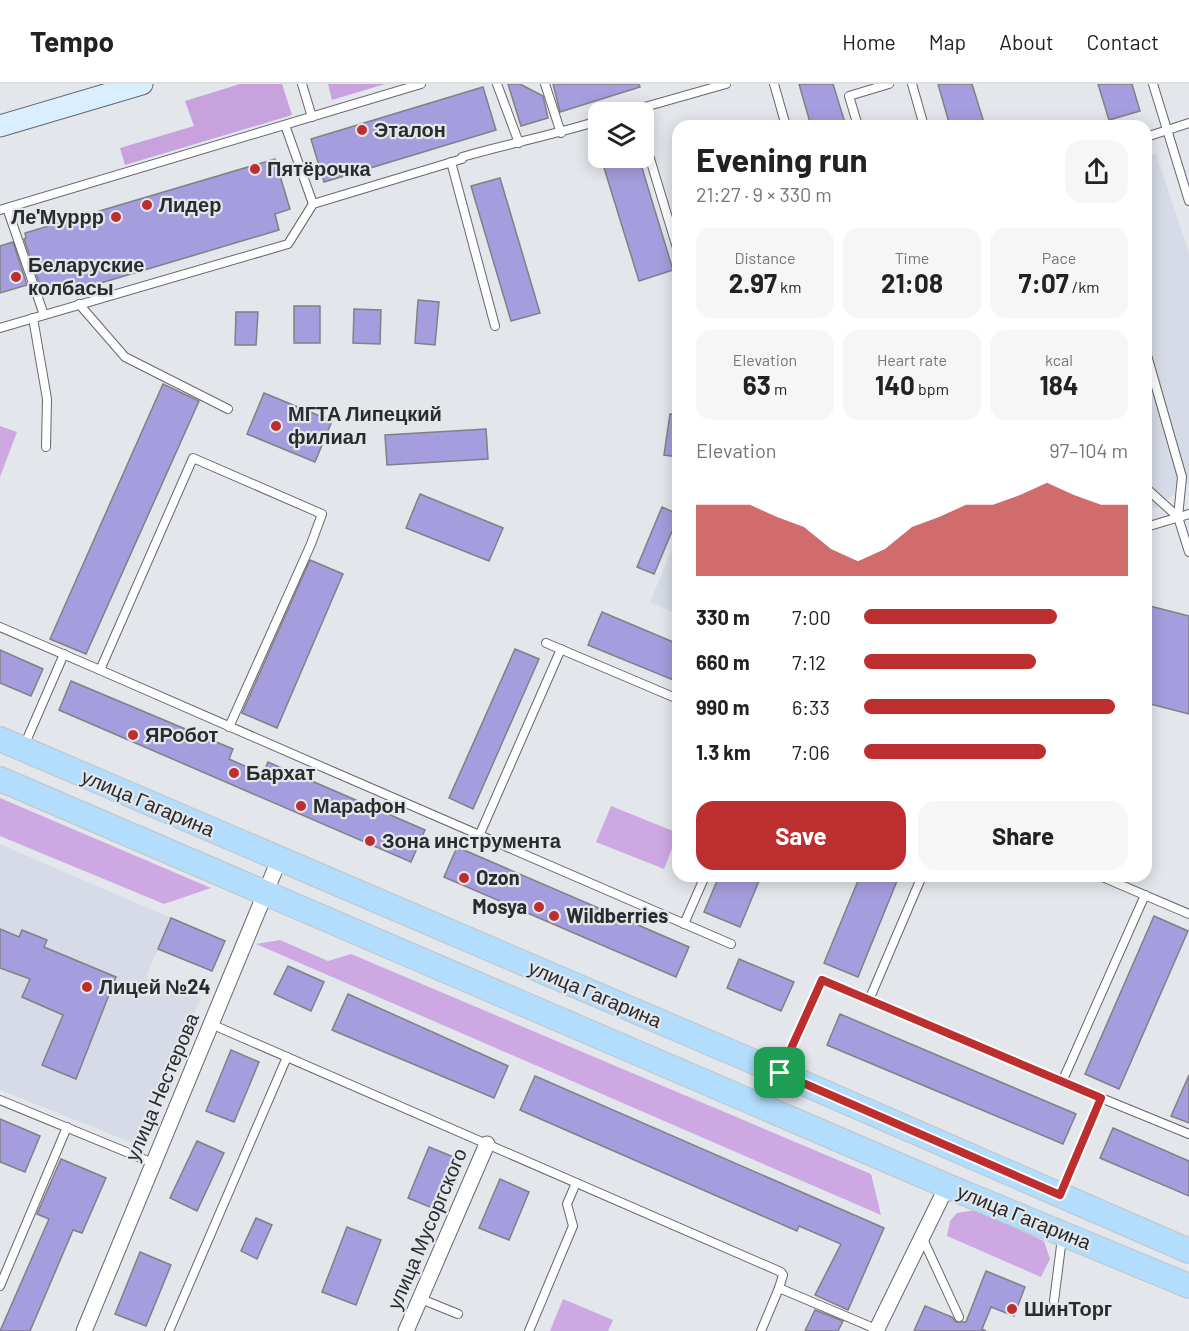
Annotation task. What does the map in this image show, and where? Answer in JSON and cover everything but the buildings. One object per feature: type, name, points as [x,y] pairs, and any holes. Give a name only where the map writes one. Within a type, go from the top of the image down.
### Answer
[{"type":"main road","points":[[0,126],[142,84]]},
{"type":"main road","name":"улица Гагарина","points":[[0,740],[780,1073],[1189,1251]]},
{"type":"main road","name":"улица Гагарина","points":[[0,779],[947,1186],[1189,1286]]},
{"type":"street","name":"улица Нестерова","points":[[84,1331],[279,860]]},
{"type":"street","name":"улица Мусоргского","points":[[406,1331],[487,1144]]},
{"type":"street","points":[[876,1330],[947,1186]]},
{"type":"lane","points":[[302,84],[312,117]]},
{"type":"lane","points":[[44,315],[4,209],[421,84]]},
{"type":"lane","points":[[497,84],[519,143]]},
{"type":"lane","points":[[545,84],[561,133]]},
{"type":"lane","points":[[654,105],[726,84]]},
{"type":"lane","points":[[774,84],[784,120]]},
{"type":"lane","points":[[856,120],[849,96],[889,84]]},
{"type":"lane","points":[[912,84],[922,120]]},
{"type":"lane","points":[[1153,84],[1189,201]]},
{"type":"lane","points":[[1152,134],[1189,123]]},
{"type":"lane","points":[[0,328],[288,244],[313,204],[493,148],[561,133],[588,124]]},
{"type":"lane","points":[[285,125],[313,204]]},
{"type":"lane","points":[[451,162],[495,326]]},
{"type":"lane","points":[[653,168],[672,231]]},
{"type":"lane","points":[[79,304],[125,357],[228,409]]},
{"type":"lane","points":[[33,318],[47,399],[46,447]]},
{"type":"lane","points":[[1152,373],[1182,477],[1178,517],[1189,552]]},
{"type":"lane","points":[[100,670],[193,458],[322,514],[311,544],[229,727]]},
{"type":"lane","points":[[1152,493],[1178,517]]},
{"type":"lane","points":[[1152,525],[1189,514]]},
{"type":"lane","points":[[0,627],[731,944]]},
{"type":"lane","points":[[546,643],[672,696]]},
{"type":"lane","points":[[479,836],[561,649]]},
{"type":"lane","points":[[23,749],[64,654]]},
{"type":"lane","points":[[684,924],[702,882]]},
{"type":"lane","points":[[870,1000],[919,882]]},
{"type":"lane","points":[[1114,882],[1189,914]]},
{"type":"lane","points":[[1062,1082],[1145,896]]},
{"type":"lane","points":[[780,1073],[822,980],[1189,1134]]},
{"type":"lane","points":[[211,1024],[781,1272],[783,1275],[779,1288],[761,1331]]},
{"type":"lane","points":[[169,1331],[287,1057]]},
{"type":"lane","points":[[1060,1195],[1101,1098]]},
{"type":"lane","points":[[0,1100],[153,1163]]},
{"type":"lane","points":[[0,1286],[67,1127]]},
{"type":"lane","points":[[529,1331],[573,1226],[567,1204],[576,1183]]},
{"type":"lane","points":[[1054,1301],[1063,1234]]},
{"type":"lane","points":[[922,1236],[959,1317]]},
{"type":"lane","points":[[779,1288],[876,1330]]},
{"type":"lane","points":[[421,1299],[458,1314]]},
{"type":"shaded area","points":[[240,84],[282,84],[292,115],[125,165],[120,148],[194,126],[185,101]]},
{"type":"shaded area","points":[[328,84],[385,84],[332,100]]},
{"type":"shaded area","points":[[1156,153],[1189,253],[1189,483],[1152,508],[1152,154]]},
{"type":"shaded area","points":[[0,426],[17,432],[0,477]]},
{"type":"shaded area","points":[[672,549],[672,612],[650,602]]},
{"type":"shaded area","points":[[0,798],[211,888],[164,904],[0,836]]},
{"type":"shaded area","points":[[611,806],[672,831],[672,848],[664,869],[596,842]]},
{"type":"shaded area","name":"Лицей №24","points":[[0,844],[171,918],[146,977],[201,998],[138,1145],[0,1090]]},
{"type":"shaded area","points":[[280,940],[328,961],[351,954],[871,1174],[881,1215],[256,944]]},
{"type":"shaded area","points":[[976,1210],[1044,1241],[1050,1259],[1041,1277],[947,1236],[950,1221],[957,1213]]},
{"type":"shaded area","points":[[563,1299],[613,1320],[608,1331],[550,1331]]},
{"type":"place","name":"Эталон","points":[[362,130]]},
{"type":"place","name":"Пятёрочка","points":[[255,169]]},
{"type":"place","name":"Лидер","points":[[147,205]]},
{"type":"place","name":"Ле'Муррр","points":[[116,217]]},
{"type":"place","name":"Беларуские колбасы","points":[[16,277]]},
{"type":"place","name":"МГТА Липецкий филиал","points":[[276,426]]},
{"type":"place","name":"ЯРобот","points":[[133,735]]},
{"type":"place","name":"Бархат","points":[[234,773]]},
{"type":"place","name":"Марафон","points":[[301,806]]},
{"type":"place","name":"Зона инструмента","points":[[370,841]]},
{"type":"place","name":"Ozon","points":[[464,878]]},
{"type":"place","name":"Mosya","points":[[539,907]]},
{"type":"place","name":"Wildberries","points":[[554,916]]},
{"type":"place","name":"Лицей №24","points":[[87,987]]},
{"type":"place","name":"ШинТорг","points":[[1012,1309]]},
{"type":"route","points":[[822,980],[1101,1098],[1060,1195],[780,1073],[822,980]]}]
